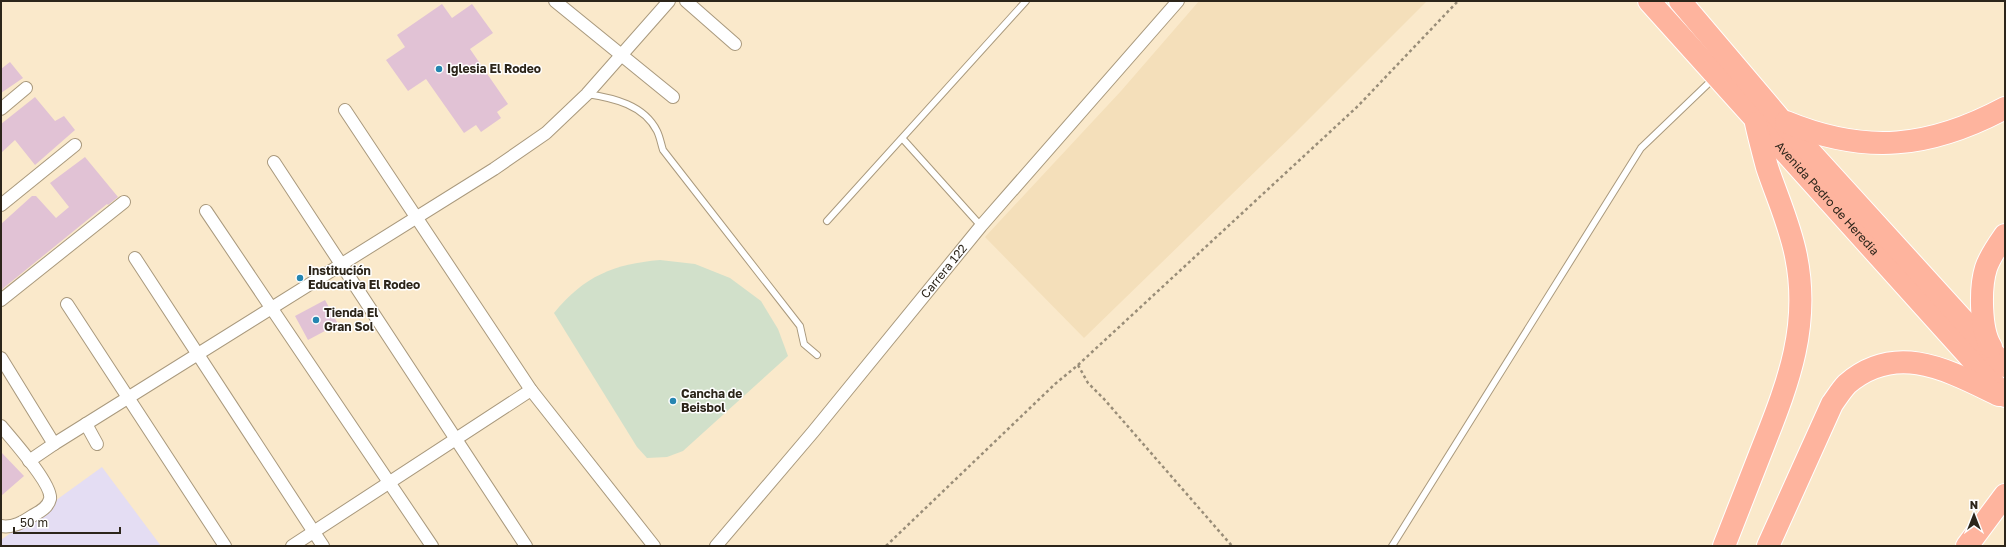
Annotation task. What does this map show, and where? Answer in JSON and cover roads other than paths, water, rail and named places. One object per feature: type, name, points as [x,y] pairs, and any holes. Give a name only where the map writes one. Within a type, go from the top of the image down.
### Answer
[{"type":"highway","name":"Avenida Pedro de Heredia","points":[[1649,1],[2005,397]]},
{"type":"highway","name":"Avenida Pedro de Heredia","points":[[1680,1],[1781,120],[2001,361]]},
{"type":"highway","points":[[1781,120],[1826,135],[1863,142],[1892,144],[1947,134],[1976,124],[2005,108]]},
{"type":"highway","points":[[1724,546],[1786,390],[1795,357],[1800,325],[1801,288],[1796,256],[1786,217],[1767,165],[1755,120]]},
{"type":"highway","points":[[2001,361],[1989,344],[1983,315],[1986,268],[2005,235]]},
{"type":"highway","points":[[1768,546],[1832,404],[1846,385],[1865,371],[1887,363],[1910,362],[1934,366],[1957,374],[2005,397]]},
{"type":"highway","points":[[1967,546],[2002,498]]},
{"type":"street","points":[[555,1],[673,97]]},
{"type":"street","points":[[29,461],[494,169],[546,133],[588,94],[623,56],[669,1]]},
{"type":"street","points":[[686,1],[735,44]]},
{"type":"street","name":"Carrera 122","points":[[716,546],[813,432],[981,226],[1178,1]]},
{"type":"street","points":[[1,109],[26,88]]},
{"type":"street","points":[[345,110],[532,390],[654,546]]},
{"type":"street","points":[[1,205],[75,145]]},
{"type":"street","points":[[274,162],[526,546]]},
{"type":"street","points":[[1,300],[124,202]]},
{"type":"street","points":[[206,211],[432,546]]},
{"type":"street","points":[[135,258],[323,546]]},
{"type":"street","points":[[68,304],[225,546]]},
{"type":"street","points":[[1,358],[54,444]]},
{"type":"street","points":[[292,546],[532,390]]},
{"type":"street","points":[[86,424],[98,444]]},
{"type":"street","points":[[1,426],[29,461],[47,487],[50,499],[42,510],[24,521],[14,526],[1,526]]},
{"type":"lane","points":[[827,221],[1026,1]]},
{"type":"lane","points":[[1392,546],[1641,148],[1716,76]]},
{"type":"lane","points":[[588,94],[610,97],[629,105],[643,114],[657,131],[663,150],[800,326],[804,344],[817,355]]},
{"type":"lane","points":[[902,138],[981,226]]},
{"type":"place","name":"Iglesia El Rodeo","points":[[439,69]]},
{"type":"place","name":"Institución Educativa El Rodeo","points":[[300,278]]},
{"type":"place","name":"Tienda El Gran Sol","points":[[316,320]]},
{"type":"place","name":"Cancha de Beisbol","points":[[673,401]]}]
